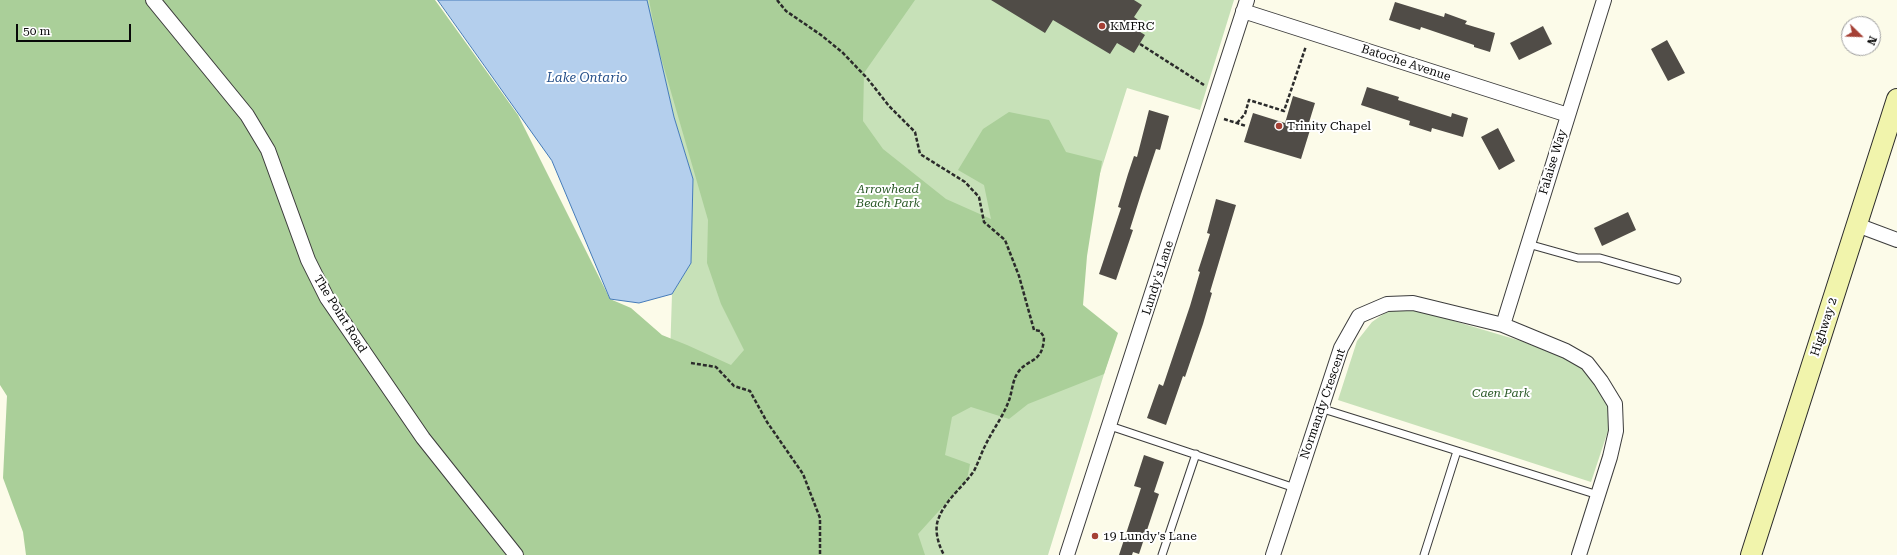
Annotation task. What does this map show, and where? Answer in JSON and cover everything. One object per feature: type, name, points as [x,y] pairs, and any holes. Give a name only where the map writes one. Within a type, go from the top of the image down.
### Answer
[{"type":"main road","name":"Highway 2","points":[[1751,555],[1897,99]]},
{"type":"street","name":"The Point Road","points":[[153,0],[248,115],[268,150],[308,260],[327,298],[424,438],[516,555]]},
{"type":"street","name":"Falaise Way","points":[[1503,325],[1604,0]]},
{"type":"street","name":"Batoche Avenue","points":[[1245,6],[1310,33],[1568,115]]},
{"type":"street","name":"Lundy's Lane","points":[[1067,555],[1245,6]]},
{"type":"street","points":[[1857,225],[1897,240]]},
{"type":"street","name":"Normandy Crescent","points":[[1273,555],[1320,408],[1341,348],[1359,316],[1387,304],[1413,303],[1503,325],[1566,351],[1587,363],[1601,381],[1615,404],[1616,432],[1579,555]]},
{"type":"lane","points":[[1528,244],[1578,258],[1600,258],[1677,280]]},
{"type":"lane","points":[[1320,408],[1598,495]]},
{"type":"lane","points":[[1110,426],[1295,488]]},
{"type":"lane","points":[[1424,555],[1457,451]]},
{"type":"lane","points":[[1162,555],[1196,454]]},
{"type":"path","points":[[777,0],[786,11],[842,52],[867,78],[889,106],[915,132],[920,154],[965,182],[979,197],[984,222],[1005,240],[1019,276],[1034,330],[1040,331],[1044,337],[1040,353],[1034,361],[1023,366],[1016,375],[1003,416],[985,446],[974,471],[946,504],[937,522],[938,546],[944,555]]},
{"type":"path","points":[[1237,123],[1245,114],[1249,100],[1284,111],[1310,33]]},
{"type":"path","points":[[1140,44],[1205,85]]},
{"type":"path","points":[[1219,117],[1246,126]]},
{"type":"path","points":[[691,363],[716,367],[734,386],[750,391],[767,422],[803,474],[820,518],[820,555]]},
{"type":"green space","points":[[0,0],[435,0],[518,115],[610,299],[631,308],[662,335],[731,365],[744,350],[721,304],[707,263],[708,220],[658,47],[649,0],[915,0],[864,73],[863,121],[883,149],[946,199],[991,219],[984,185],[958,170],[983,129],[1009,112],[1049,120],[1066,152],[1102,161],[1087,256],[1083,305],[1118,333],[1104,374],[1028,404],[1009,419],[971,407],[952,417],[945,455],[970,464],[967,480],[918,534],[925,555],[26,555],[23,532],[3,478],[7,396],[0,385]]},
{"type":"green space","name":"Arrowhead Beach Park","points":[[647,0],[1234,0],[1200,110],[1127,88],[1052,325],[1113,345],[1048,555],[607,555],[666,483],[672,294],[691,263],[693,179],[674,117]]},
{"type":"green space","name":"Caen Park","points":[[1410,308],[1521,341],[1582,365],[1610,399],[1611,422],[1591,482],[1338,400],[1357,341],[1372,322],[1389,310]]},
{"type":"water","name":"Lake Ontario","points":[[438,0],[647,0],[674,117],[693,179],[691,263],[672,294],[639,303],[610,299],[552,161]]},
{"type":"building","name":"KMFRC","points":[[991,0],[1134,0],[1142,5],[1134,17],[1142,23],[1137,30],[1145,35],[1134,53],[1117,43],[1110,54],[1053,20],[1045,33]]},
{"type":"building","points":[[1395,2],[1444,17],[1445,13],[1467,21],[1465,24],[1495,33],[1490,52],[1421,27],[1420,30],[1389,20]]},
{"type":"building","points":[[1543,26],[1552,44],[1519,60],[1510,43]]},
{"type":"building","points":[[1667,40],[1685,73],[1668,81],[1651,49]]},
{"type":"building","points":[[1367,87],[1399,97],[1398,100],[1451,117],[1452,113],[1468,118],[1463,137],[1432,128],[1431,132],[1409,125],[1410,121],[1361,105]]},
{"type":"building","name":"Trinity Chapel","points":[[1293,96],[1315,103],[1307,129],[1310,130],[1301,159],[1244,142],[1253,113],[1285,123]]},
{"type":"building","points":[[1149,110],[1169,116],[1160,150],[1156,149],[1141,194],[1130,229],[1133,230],[1116,280],[1099,274],[1121,208],[1118,207],[1128,174],[1134,156],[1137,157]]},
{"type":"building","points":[[1498,128],[1515,161],[1499,170],[1481,137]]},
{"type":"building","points":[[1216,199],[1236,205],[1210,292],[1212,293],[1203,324],[1185,377],[1183,376],[1166,425],[1147,418],[1159,384],[1163,386],[1190,306],[1200,272],[1198,271],[1210,234],[1207,233]]},
{"type":"building","points":[[1628,212],[1636,230],[1602,246],[1594,228]]},
{"type":"building","points":[[1144,455],[1164,462],[1154,492],[1159,494],[1139,554],[1133,552],[1132,555],[1119,555],[1141,488],[1134,486]]},
{"type":"place","name":"KMFRC","points":[[1102,26]]},
{"type":"place","name":"Trinity Chapel","points":[[1279,126]]},
{"type":"place","name":"19 Lundy's Lane","points":[[1095,536]]}]
